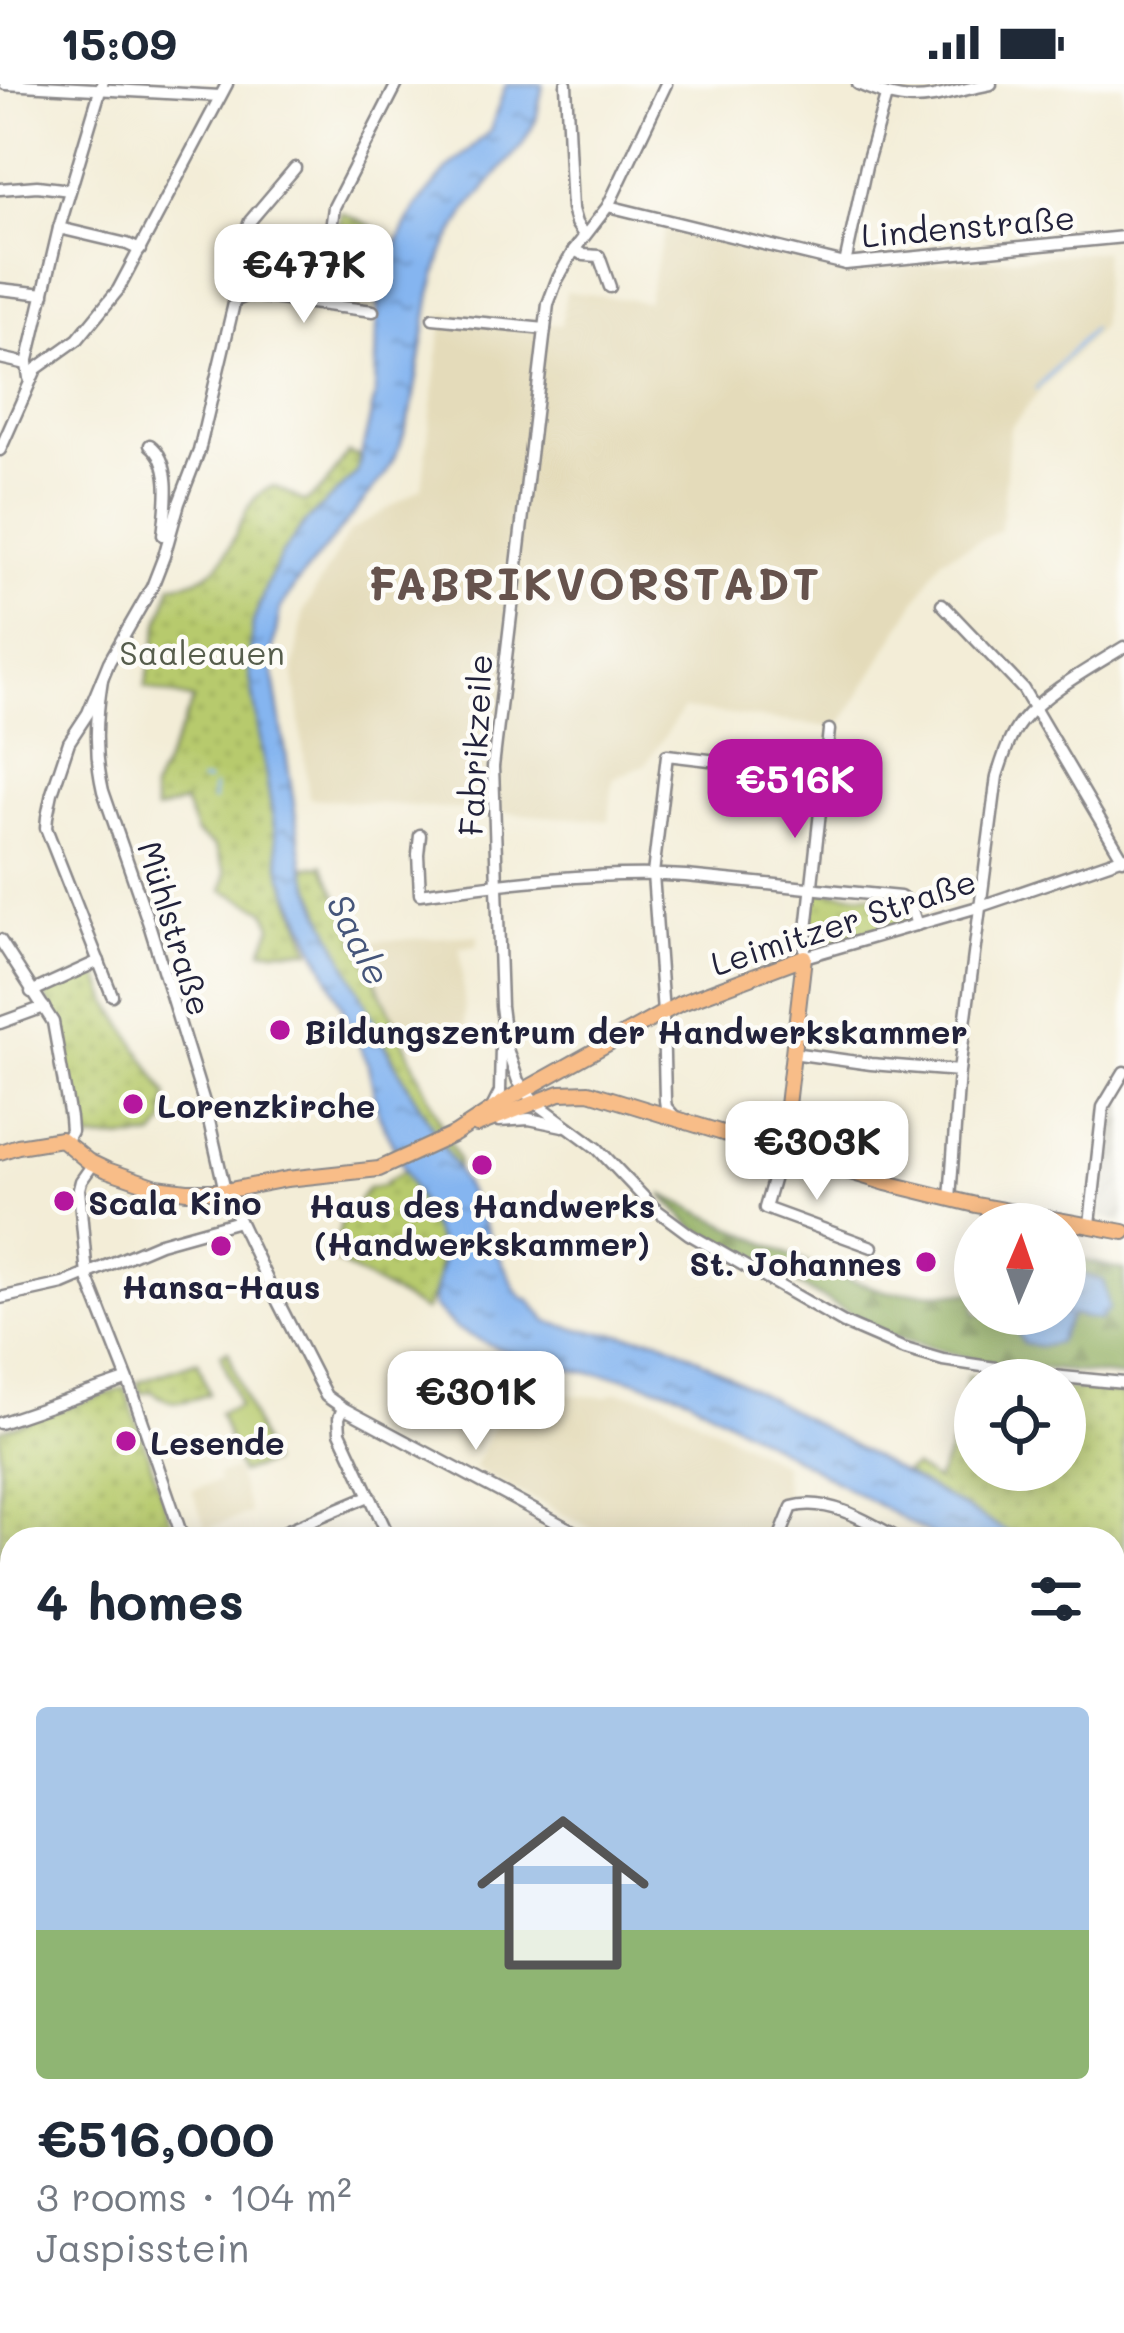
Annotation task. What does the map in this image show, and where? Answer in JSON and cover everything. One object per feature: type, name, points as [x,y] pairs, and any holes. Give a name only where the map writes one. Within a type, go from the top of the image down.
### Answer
[{"type":"main road","name":"Leimitzer Straße","points":[[93,1164],[187,1191],[225,1191],[287,1179],[367,1172],[396,1163],[530,1096],[663,1013],[804,957]]},
{"type":"main road","points":[[782,1149],[804,957]]},
{"type":"main road","points":[[530,1096],[580,1090],[886,1183],[1124,1232]]},
{"type":"main road","points":[[0,1152],[55,1139],[66,1141],[93,1164]]},
{"type":"street","points":[[1,449],[29,381],[110,302],[224,90],[5,84]]},
{"type":"street","points":[[339,307],[324,287],[334,207],[397,84]]},
{"type":"street","points":[[566,84],[572,209],[584,235]]},
{"type":"street","name":"Fabrikzeile","points":[[530,1096],[509,1062],[501,1006],[493,767],[545,329],[551,296],[574,250],[608,206],[666,84]]},
{"type":"street","points":[[858,84],[886,96],[922,100],[992,84]]},
{"type":"street","points":[[29,381],[28,364],[59,228],[101,86]]},
{"type":"street","points":[[845,264],[886,96]]},
{"type":"street","points":[[112,994],[46,828],[46,817],[69,742],[157,574],[199,451],[245,257],[244,233],[295,168]]},
{"type":"street","points":[[0,189],[37,185],[70,190]]},
{"type":"street","name":"Lindenstraße","points":[[608,206],[845,264],[1124,237]]},
{"type":"street","points":[[59,228],[140,250]]},
{"type":"street","points":[[574,250],[599,256],[610,287]]},
{"type":"street","points":[[0,290],[44,295]]},
{"type":"street","points":[[234,302],[248,296],[373,311]]},
{"type":"street","points":[[433,318],[545,329]]},
{"type":"street","points":[[0,358],[28,364]]},
{"type":"street","points":[[150,445],[160,454],[164,470],[164,525],[157,574]]},
{"type":"street","points":[[942,604],[1023,689],[1124,858]]},
{"type":"street","points":[[950,1199],[959,1071],[997,776],[1020,723],[1124,646]]},
{"type":"street","name":"Mühlstraße","points":[[102,679],[94,726],[103,791],[207,1112],[225,1191],[326,1396],[343,1408]]},
{"type":"street","points":[[804,957],[829,730]]},
{"type":"street","points":[[674,1117],[665,1100],[653,874],[667,755],[861,778]]},
{"type":"street","points":[[420,835],[420,894],[653,874],[900,897],[910,904],[916,925]]},
{"type":"street","name":"Leimitzer Straße","points":[[804,957],[978,907],[1124,858]]},
{"type":"street","points":[[0,940],[52,1022],[70,1118],[66,1141]]},
{"type":"street","points":[[32,992],[99,962]]},
{"type":"street","points":[[501,1006],[500,1092],[485,1117],[541,1120],[582,1136]]},
{"type":"street","points":[[0,1024],[44,1007]]},
{"type":"street","points":[[792,1053],[959,1071]]},
{"type":"street","points":[[1090,1224],[1103,1107],[1124,1072]]},
{"type":"street","points":[[530,1096],[582,1136],[642,1197],[689,1234],[844,1324],[943,1360],[1124,1383]]},
{"type":"street","points":[[782,1149],[765,1208],[872,1247]]},
{"type":"street","points":[[93,1164],[79,1189],[87,1276],[179,1527]]},
{"type":"street","points":[[0,1298],[87,1276],[160,1243],[239,1221]]},
{"type":"street","points":[[0,1423],[126,1380]]},
{"type":"street","points":[[384,1527],[340,1432],[343,1408],[566,1527]]},
{"type":"street","points":[[295,1527],[369,1496]]},
{"type":"street","points":[[784,1527],[792,1507],[808,1503],[875,1527]]},
{"type":"shaded area","points":[[665,229],[846,271],[1104,251],[1101,327],[1010,428],[1001,530],[942,558],[839,728],[683,709],[646,764],[613,779],[609,821],[309,798],[294,673],[304,610],[349,532],[422,488],[443,314],[561,325],[566,291],[647,302]]},
{"type":"shaded area","points":[[478,935],[478,946],[460,948],[466,1025],[398,1028],[358,942]]},
{"type":"shaded area","points":[[1124,1088],[1124,1223],[1099,1217]]},
{"type":"shaded area","points":[[517,1373],[531,1374],[571,1395],[605,1397],[616,1392],[658,1398],[783,1464],[786,1498],[772,1527],[588,1527],[474,1469]]},
{"type":"shaded area","points":[[235,1469],[250,1513],[205,1527],[192,1490],[219,1481],[217,1475]]},
{"type":"green space","points":[[341,212],[378,230],[364,251],[349,298],[334,295],[331,282]]},
{"type":"green space","name":"Saaleauen","points":[[348,453],[360,457],[357,473],[305,523],[282,554],[253,623],[249,669],[282,875],[311,950],[262,950],[272,926],[265,910],[223,890],[226,872],[215,847],[197,834],[184,802],[156,811],[152,791],[194,700],[145,688],[172,585],[202,577],[220,563],[245,513],[262,492],[274,486],[305,502],[323,488]]},
{"type":"green space","points":[[323,865],[458,1160],[457,1170],[337,946],[304,868]]},
{"type":"green space","points":[[814,891],[895,897],[906,904],[915,924],[806,957]]},
{"type":"green space","points":[[96,969],[108,1000],[167,1095],[165,1123],[155,1137],[85,1140],[63,1056],[71,1052],[46,998],[49,988]]},
{"type":"green space","points":[[405,1171],[431,1224],[440,1255],[425,1311],[333,1260],[342,1219],[361,1217],[359,1200],[367,1188],[387,1184]]},
{"type":"green space","points":[[662,1194],[830,1274],[888,1292],[954,1293],[954,1335],[1086,1335],[1086,1299],[1103,1281],[1086,1276],[1086,1261],[1124,1270],[1124,1377],[1086,1373],[1086,1359],[972,1359],[893,1337],[693,1227]]},
{"type":"green space","points":[[228,1351],[269,1463],[240,1473],[219,1413],[239,1406],[221,1354]]},
{"type":"green space","points":[[198,1361],[209,1394],[179,1402],[151,1391],[141,1393],[137,1382]]},
{"type":"green space","points":[[125,1388],[173,1527],[0,1527],[0,1430]]},
{"type":"green space","points":[[1086,1391],[1124,1394],[1124,1527],[999,1527],[903,1473],[914,1467],[936,1481],[954,1436],[954,1491],[1086,1491]]},
{"type":"water","points":[[506,84],[543,84],[536,120],[522,145],[466,211],[442,254],[400,446],[385,475],[280,609],[271,659],[304,868],[390,1055],[457,1170],[516,1290],[548,1322],[658,1339],[681,1349],[999,1527],[917,1527],[681,1393],[623,1377],[550,1367],[455,1328],[434,1307],[442,1261],[439,1243],[378,1113],[368,1064],[282,875],[249,669],[253,623],[282,554],[305,523],[357,473],[375,397],[379,279],[415,208],[490,131]]},
{"type":"water","points":[[1086,1276],[1103,1281],[1109,1309],[1099,1320],[1086,1318]]},
{"type":"water","points":[[1019,1335],[1061,1335],[1057,1343],[1024,1344]]},
{"type":"waterway","points":[[1036,389],[1092,329]]},
{"type":"waterway","points":[[201,781],[207,781]]},
{"type":"waterway","points":[[213,786],[213,801]]},
{"type":"place","name":"Bildungszentrum der Handwerkskammer","points":[[280,1030]]},
{"type":"place","name":"Lorenzkirche","points":[[133,1104]]},
{"type":"place","name":"Haus des Handwerks (Handwerkskammer)","points":[[482,1165]]},
{"type":"place","name":"Scala Kino","points":[[64,1201]]},
{"type":"place","name":"Hansa-Haus","points":[[221,1246]]},
{"type":"place","name":"St. Johannes","points":[[926,1262]]},
{"type":"place","name":"Lesende","points":[[126,1441]]},
{"type":"district","name":"FABRIKVORSTADT","points":[[595,582]]},
{"type":"water label","name":"Saale","points":[[360,939]]}]
